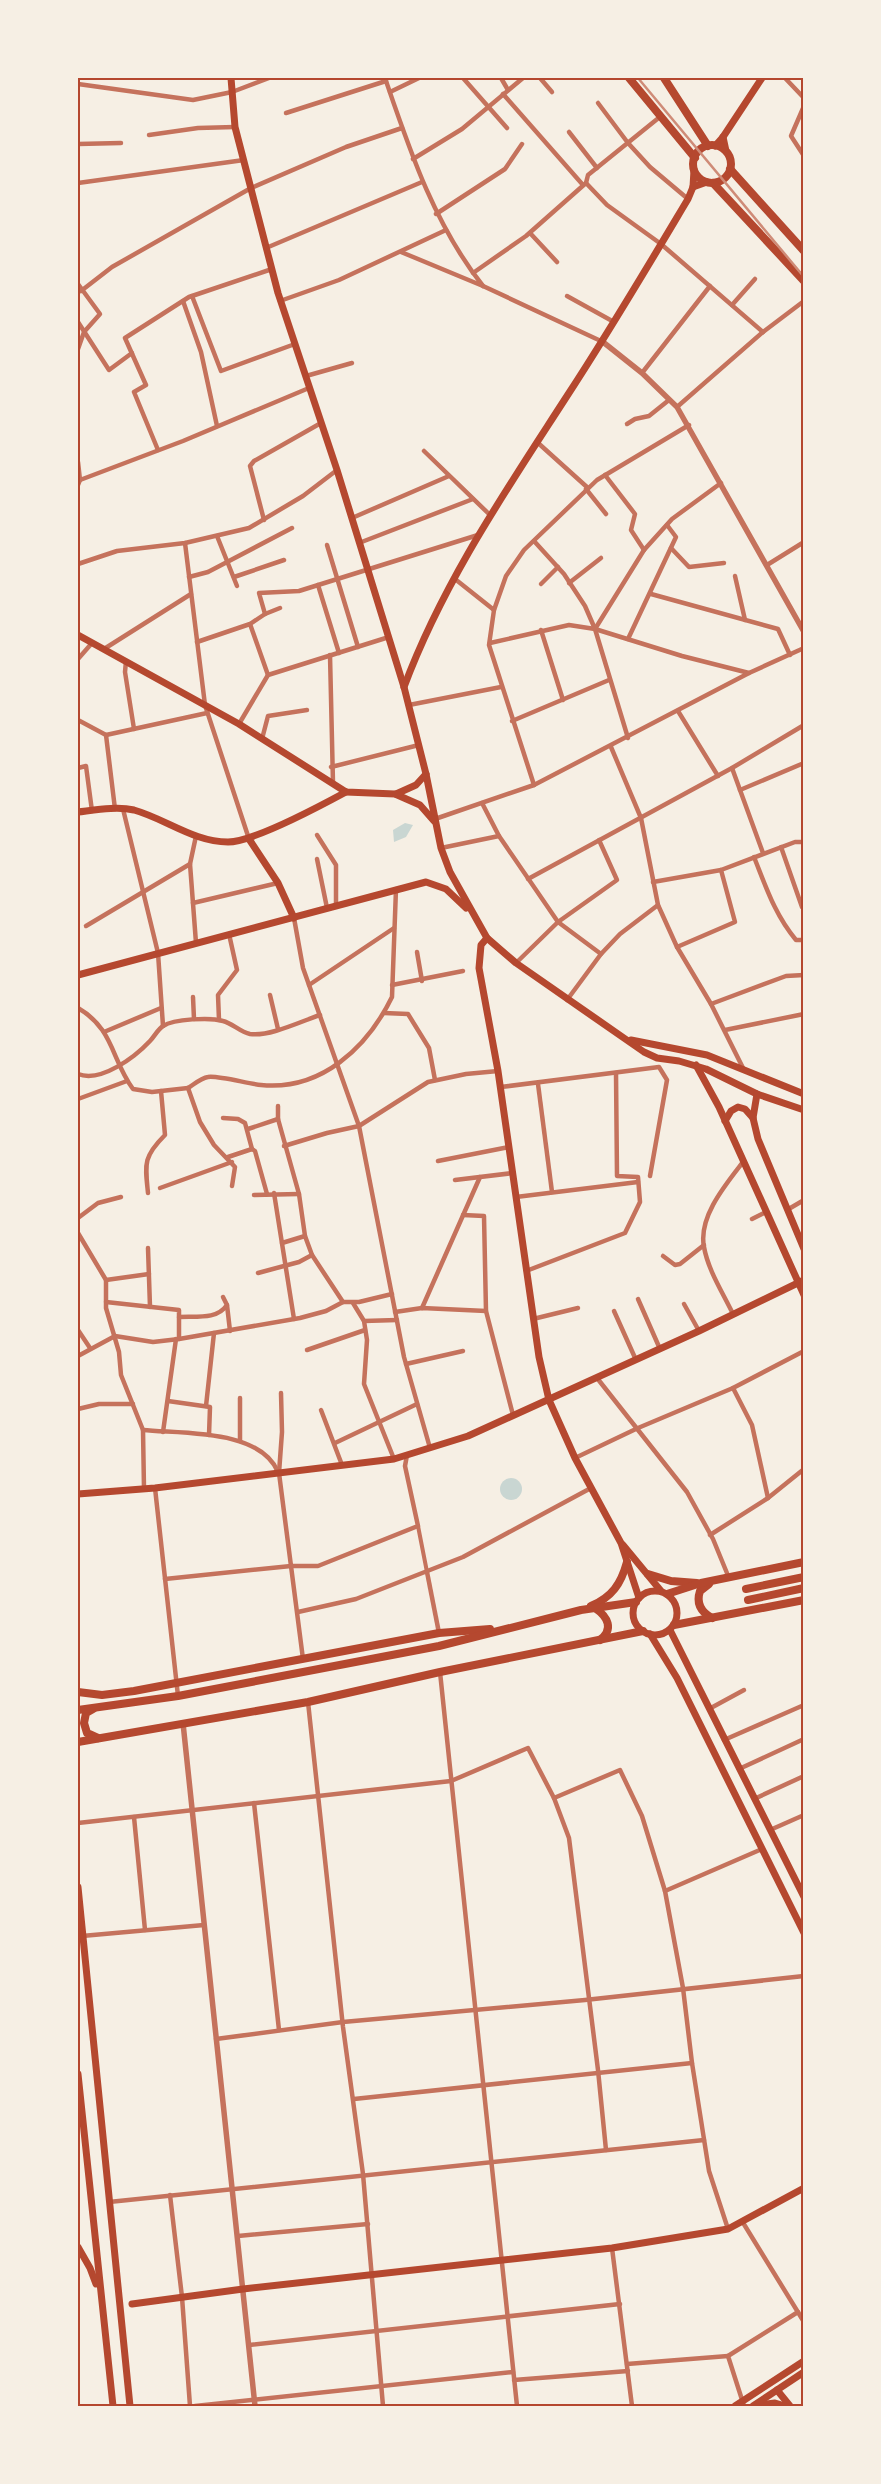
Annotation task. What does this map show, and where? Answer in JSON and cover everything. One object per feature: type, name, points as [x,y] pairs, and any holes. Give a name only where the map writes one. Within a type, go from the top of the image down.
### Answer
[{"type":"main road","points":[[231,78],[235,127],[280,301],[337,470],[404,687],[442,848],[450,872],[470,911],[487,938],[506,955],[567,1000],[644,1052],[657,1058],[696,1065],[757,1094],[804,1110]]},
{"type":"main road","points":[[629,78],[694,158]]},
{"type":"main road","points":[[664,78],[711,146],[726,151]]},
{"type":"main road","points":[[404,687],[455,579],[490,515],[615,322],[688,199],[693,187],[694,158],[698,152],[711,146],[723,137],[762,78]]},
{"type":"main road","points":[[693,187],[724,179],[730,169],[731,162],[723,137]]},
{"type":"main road","points":[[730,169],[804,251]]},
{"type":"main road","points":[[694,170],[702,179],[710,182],[804,282]]},
{"type":"main road","points":[[78,635],[126,661],[206,709],[239,724],[346,792]]},
{"type":"main road","points":[[395,794],[416,785],[426,774]]},
{"type":"main road","points":[[78,812],[119,809],[134,810],[196,836],[227,842],[250,839],[346,792],[395,794],[420,805],[436,822]]},
{"type":"main road","points":[[250,839],[278,883],[294,918]]},
{"type":"main road","points":[[78,975],[426,882],[446,889],[470,911]]},
{"type":"main road","points":[[487,938],[481,945],[479,968],[498,1071],[538,1356],[549,1400],[575,1458],[621,1543],[638,1600]]},
{"type":"main road","points":[[627,1039],[707,1055],[804,1094]]},
{"type":"main road","points":[[696,1065],[725,1121],[766,1212],[801,1281],[804,1295]]},
{"type":"main road","points":[[752,1118],[757,1094]]},
{"type":"main road","points":[[725,1121],[731,1112],[738,1108],[745,1110],[752,1118],[758,1139],[786,1210],[804,1249]]},
{"type":"main road","points":[[78,1494],[155,1488],[394,1459],[408,1455],[468,1436],[660,1349],[801,1281]]},
{"type":"main road","points":[[621,1543],[676,1605],[678,1611],[672,1627],[724,1740],[804,1897]]},
{"type":"main road","points":[[581,1610],[598,1603],[616,1590],[622,1580],[627,1562]]},
{"type":"main road","points":[[804,1562],[701,1583],[664,1593],[647,1592],[638,1600],[633,1614],[635,1621],[647,1633],[677,1678],[804,1932]]},
{"type":"main road","points":[[648,1574],[671,1581],[701,1583]]},
{"type":"main road","points":[[746,1589],[804,1577]]},
{"type":"main road","points":[[712,1581],[698,1595],[702,1611],[712,1618]]},
{"type":"main road","points":[[748,1600],[804,1588]]},
{"type":"main road","points":[[78,1710],[178,1696],[439,1646],[581,1610],[638,1600]]},
{"type":"main road","points":[[78,1742],[308,1702],[440,1672],[599,1641],[647,1633],[664,1633],[672,1627],[804,1600]]},
{"type":"main road","points":[[595,1608],[606,1618],[609,1625],[606,1635],[599,1641]]},
{"type":"main road","points":[[78,1692],[102,1695],[176,1684],[439,1632],[507,1628]]},
{"type":"main road","points":[[98,1738],[87,1733],[84,1723],[86,1713],[125,1697],[176,1684]]},
{"type":"main road","points":[[78,1887],[130,2406]]},
{"type":"main road","points":[[78,2074],[113,2406]]},
{"type":"main road","points":[[132,2304],[243,2289],[501,2262],[612,2248],[728,2229],[804,2188]]},
{"type":"main road","points":[[78,2247],[90,2268],[100,2296]]},
{"type":"main road","points":[[118,2294],[132,2300],[163,2295],[178,2297]]},
{"type":"main road","points":[[735,2406],[743,2404],[804,2361]]},
{"type":"main road","points":[[755,2406],[802,2374],[804,2383]]},
{"type":"main road","points":[[777,2390],[790,2406]]},
{"type":"main road","points":[[755,2406],[765,2403],[785,2406]]},
{"type":"street","points":[[78,84],[193,100],[232,92],[269,78]]},
{"type":"street","points":[[390,92],[419,78]]},
{"type":"street","points":[[463,78],[507,128]]},
{"type":"street","points":[[501,78],[508,90]]},
{"type":"street","points":[[413,159],[462,129],[523,78]]},
{"type":"street","points":[[540,78],[552,92]]},
{"type":"street","points":[[785,78],[804,98]]},
{"type":"street","points":[[286,113],[386,79],[413,159],[436,214],[472,273],[483,286]]},
{"type":"street","points":[[503,94],[584,184],[607,205],[661,244],[763,332]]},
{"type":"street","points":[[598,103],[628,143],[650,167],[688,199]]},
{"type":"street","points":[[804,106],[791,136],[804,156]]},
{"type":"street","points":[[472,273],[530,233],[584,184],[588,175],[661,116]]},
{"type":"street","points":[[149,135],[198,128],[235,127]]},
{"type":"street","points":[[81,291],[112,267],[251,188],[346,147],[402,128]]},
{"type":"street","points":[[569,132],[597,168]]},
{"type":"street","points":[[78,144],[121,143]]},
{"type":"street","points":[[436,214],[505,169],[522,144]]},
{"type":"street","points":[[78,183],[244,160]]},
{"type":"street","points":[[266,248],[422,182]]},
{"type":"street","points":[[280,301],[339,280],[446,230]]},
{"type":"street","points":[[530,233],[557,262]]},
{"type":"street","points":[[797,244],[804,238]]},
{"type":"street","points":[[400,252],[483,286],[602,342],[642,373],[677,407],[689,425],[804,632]]},
{"type":"street","points":[[158,450],[134,392],[146,385],[125,338],[183,300],[272,269]]},
{"type":"street","points":[[732,305],[755,279]]},
{"type":"street","points":[[78,284],[81,291],[100,314],[84,332],[78,348]]},
{"type":"street","points":[[642,373],[710,286]]},
{"type":"street","points":[[192,296],[221,371],[295,344]]},
{"type":"street","points":[[567,296],[615,322]]},
{"type":"street","points":[[183,300],[201,352],[217,426]]},
{"type":"street","points":[[677,407],[763,332],[804,301]]},
{"type":"street","points":[[78,322],[109,370],[132,353]]},
{"type":"street","points":[[306,376],[352,363]]},
{"type":"street","points":[[78,462],[79,482],[309,388]]},
{"type":"street","points":[[627,424],[636,419],[649,416],[669,400]]},
{"type":"street","points":[[264,520],[250,466],[254,461],[321,423]]},
{"type":"street","points":[[534,785],[501,687],[490,643],[494,610],[506,576],[534,541],[587,489],[605,475],[689,425]]},
{"type":"street","points":[[537,442],[587,489],[606,514]]},
{"type":"street","points":[[424,451],[490,515]]},
{"type":"street","points":[[78,564],[116,551],[185,544],[249,528],[264,520],[337,470]]},
{"type":"street","points":[[605,475],[635,514],[631,530],[644,550]]},
{"type":"street","points":[[352,518],[450,476]]},
{"type":"street","points":[[594,629],[644,550],[667,525],[721,483]]},
{"type":"street","points":[[359,543],[472,498]]},
{"type":"street","points":[[628,640],[676,537],[667,525]]},
{"type":"street","points":[[189,577],[208,572],[227,560],[292,528]]},
{"type":"street","points":[[265,614],[259,593],[300,591],[480,534]]},
{"type":"street","points":[[217,536],[237,586]]},
{"type":"street","points":[[534,541],[570,582],[585,606],[628,738]]},
{"type":"street","points":[[767,565],[804,542]]},
{"type":"street","points":[[185,544],[206,709],[250,839]]},
{"type":"street","points":[[327,545],[358,647]]},
{"type":"street","points":[[671,548],[689,567],[724,563]]},
{"type":"street","points":[[570,582],[601,558]]},
{"type":"street","points":[[234,577],[284,560]]},
{"type":"street","points":[[541,584],[558,567]]},
{"type":"street","points":[[735,576],[745,620]]},
{"type":"street","points":[[455,579],[494,610]]},
{"type":"street","points":[[318,586],[339,653]]},
{"type":"street","points":[[104,649],[191,594]]},
{"type":"street","points":[[651,594],[778,629],[790,655]]},
{"type":"street","points":[[197,642],[250,624],[265,614],[280,608]]},
{"type":"street","points":[[250,624],[268,675]]},
{"type":"street","points":[[490,643],[569,625],[594,629],[749,673]]},
{"type":"street","points":[[541,630],[563,700]]},
{"type":"street","points":[[239,724],[268,675],[389,637]]},
{"type":"street","points":[[78,659],[92,643]]},
{"type":"street","points":[[436,822],[482,803],[534,785],[611,747],[749,673],[804,648]]},
{"type":"street","points":[[330,656],[333,783]]},
{"type":"street","points":[[126,661],[125,672],[134,729]]},
{"type":"street","points":[[512,722],[609,680]]},
{"type":"street","points":[[409,706],[501,687]]},
{"type":"street","points":[[78,720],[106,735],[206,709]]},
{"type":"street","points":[[262,739],[268,716],[307,710]]},
{"type":"street","points":[[678,710],[718,776]]},
{"type":"street","points":[[528,879],[718,776],[804,725]]},
{"type":"street","points":[[106,735],[119,809],[158,953],[160,1008],[163,1026]]},
{"type":"street","points":[[332,767],[419,746]]},
{"type":"street","points":[[611,747],[641,818],[658,905],[677,947],[711,1004],[743,1068]]},
{"type":"street","points":[[740,790],[804,764]]},
{"type":"street","points":[[78,768],[86,766],[92,811]]},
{"type":"street","points":[[732,768],[763,853]]},
{"type":"street","points":[[482,803],[500,836],[558,922],[601,954]]},
{"type":"street","points":[[317,835],[336,865],[336,906]]},
{"type":"street","points":[[196,836],[190,864],[196,943]]},
{"type":"street","points":[[442,848],[500,836]]},
{"type":"street","points":[[516,963],[558,922],[617,880],[599,840]]},
{"type":"street","points":[[653,882],[720,870],[763,853],[804,842]]},
{"type":"street","points":[[781,847],[802,907]]},
{"type":"street","points":[[754,857],[772,904],[783,924],[796,940],[804,940]]},
{"type":"street","points":[[317,859],[327,908]]},
{"type":"street","points":[[86,926],[190,864]]},
{"type":"street","points":[[677,947],[735,922],[720,870]]},
{"type":"street","points":[[193,903],[278,883]]},
{"type":"street","points":[[78,1008],[100,1025],[132,1089],[161,1091],[188,1088],[208,1076],[263,1085],[311,1080],[338,1065],[368,1034],[384,1013],[392,997],[396,889]]},
{"type":"street","points":[[567,1000],[601,954],[620,934],[658,905]]},
{"type":"street","points":[[294,918],[303,968],[359,1126],[406,1364],[430,1448]]},
{"type":"street","points":[[309,985],[394,928]]},
{"type":"street","points":[[219,1020],[218,995],[237,970],[229,934]]},
{"type":"street","points":[[417,952],[422,981]]},
{"type":"street","points":[[392,985],[422,981],[463,971]]},
{"type":"street","points":[[711,1004],[786,976],[804,974]]},
{"type":"street","points":[[270,995],[278,1029]]},
{"type":"street","points":[[193,997],[194,1019]]},
{"type":"street","points":[[104,1032],[160,1008]]},
{"type":"street","points":[[384,1013],[408,1014],[429,1048],[435,1080]]},
{"type":"street","points":[[725,1030],[804,1014]]},
{"type":"street","points":[[78,1074],[83,1076],[97,1074],[120,1067],[150,1042],[163,1026],[194,1019],[219,1020],[251,1034],[278,1029],[320,1015]]},
{"type":"street","points":[[500,1088],[659,1067],[667,1080],[650,1176]]},
{"type":"street","points":[[284,1146],[359,1126],[425,1083],[466,1074],[498,1071]]},
{"type":"street","points":[[526,1271],[625,1234],[640,1202],[638,1177],[617,1176],[616,1073]]},
{"type":"street","points":[[78,1099],[127,1080]]},
{"type":"street","points":[[538,1084],[552,1192]]},
{"type":"street","points":[[188,1088],[200,1122],[214,1146],[228,1157],[235,1167],[232,1186]]},
{"type":"street","points":[[148,1193],[145,1164],[154,1146],[165,1134],[161,1091]]},
{"type":"street","points":[[278,1106],[278,1119],[284,1146],[299,1194],[305,1236],[312,1254],[343,1302]]},
{"type":"street","points":[[223,1118],[242,1120],[248,1129],[252,1149],[255,1151],[267,1194]]},
{"type":"street","points":[[248,1129],[278,1119]]},
{"type":"street","points":[[438,1161],[509,1147]]},
{"type":"street","points":[[228,1157],[252,1149]]},
{"type":"street","points":[[160,1188],[232,1162]]},
{"type":"street","points":[[733,1314],[704,1245],[708,1217],[713,1203],[743,1162]]},
{"type":"street","points":[[455,1180],[513,1173]]},
{"type":"street","points":[[422,1308],[480,1178]]},
{"type":"street","points":[[516,1197],[638,1182]]},
{"type":"street","points":[[254,1195],[274,1193],[299,1194]]},
{"type":"street","points":[[274,1193],[294,1319]]},
{"type":"street","points":[[78,1218],[98,1204],[121,1197]]},
{"type":"street","points":[[786,1210],[804,1200]]},
{"type":"street","points":[[752,1219],[766,1212]]},
{"type":"street","points":[[463,1215],[484,1216],[486,1311],[513,1415]]},
{"type":"street","points":[[79,1236],[106,1280],[106,1302],[115,1336],[121,1375],[143,1430],[144,1489]]},
{"type":"street","points":[[282,1243],[305,1236]]},
{"type":"street","points":[[662,1256],[675,1265],[680,1264],[704,1245]]},
{"type":"street","points":[[148,1248],[150,1307]]},
{"type":"street","points":[[258,1273],[299,1262],[312,1254]]},
{"type":"street","points":[[106,1280],[150,1274]]},
{"type":"street","points":[[78,1356],[115,1336],[153,1342],[230,1331],[326,1311],[343,1302],[353,1303],[392,1294]]},
{"type":"street","points":[[223,1298],[227,1305],[230,1331]]},
{"type":"street","points":[[638,1299],[660,1349]]},
{"type":"street","points":[[106,1302],[179,1310],[177,1339],[163,1432]]},
{"type":"street","points":[[353,1303],[364,1321],[367,1340],[364,1384],[394,1459]]},
{"type":"street","points":[[684,1304],[698,1331]]},
{"type":"street","points":[[179,1316],[215,1316],[222,1312],[227,1305]]},
{"type":"street","points":[[395,1312],[422,1308],[486,1311]]},
{"type":"street","points":[[533,1319],[578,1308]]},
{"type":"street","points":[[614,1311],[636,1360]]},
{"type":"street","points":[[364,1321],[397,1320]]},
{"type":"street","points":[[78,1330],[90,1348]]},
{"type":"street","points":[[307,1350],[365,1330]]},
{"type":"street","points":[[206,1406],[214,1333]]},
{"type":"street","points":[[406,1364],[463,1351]]},
{"type":"street","points":[[575,1458],[638,1428],[733,1388],[804,1351]]},
{"type":"street","points":[[597,1378],[687,1492],[712,1537],[729,1578]]},
{"type":"street","points":[[733,1388],[752,1425],[768,1498]]},
{"type":"street","points":[[281,1393],[282,1432],[279,1473],[303,1660]]},
{"type":"street","points":[[240,1398],[240,1441]]},
{"type":"street","points":[[168,1401],[210,1407],[208,1435]]},
{"type":"street","points":[[78,1409],[99,1404],[133,1404]]},
{"type":"street","points":[[335,1444],[417,1404]]},
{"type":"street","points":[[321,1410],[342,1465]]},
{"type":"street","points":[[143,1430],[208,1435],[240,1441],[264,1452],[279,1473]]},
{"type":"street","points":[[408,1455],[405,1466],[439,1632]]},
{"type":"street","points":[[712,1537],[768,1498],[804,1469]]},
{"type":"street","points":[[155,1488],[178,1696]]},
{"type":"street","points":[[298,1612],[356,1599],[463,1557],[591,1488]]},
{"type":"street","points":[[165,1579],[291,1566],[318,1566],[418,1526]]},
{"type":"street","points":[[440,1672],[489,2162],[517,2406]]},
{"type":"street","points":[[709,1709],[744,1690]]},
{"type":"street","points":[[308,1702],[343,2022],[363,2174],[383,2406]]},
{"type":"street","points":[[724,1740],[804,1705]]},
{"type":"street","points":[[184,1723],[191,1810],[233,2188],[254,2406]]},
{"type":"street","points":[[739,1768],[804,1739]]},
{"type":"street","points":[[78,1823],[451,1782],[528,1748],[554,1798],[568,1838],[590,1999],[606,2150]]},
{"type":"street","points":[[554,1798],[620,1770],[642,1816],[665,1890],[683,1988],[692,2063],[709,2171],[728,2229]]},
{"type":"street","points":[[754,1799],[804,1776]]},
{"type":"street","points":[[254,1803],[280,2030]]},
{"type":"street","points":[[770,1830],[804,1815]]},
{"type":"street","points":[[134,1817],[145,1930]]},
{"type":"street","points":[[665,1890],[762,1849]]},
{"type":"street","points":[[82,1936],[204,1925]]},
{"type":"street","points":[[216,2039],[343,2022],[474,2011],[804,1976]]},
{"type":"street","points":[[354,2099],[482,2087],[692,2063]]},
{"type":"street","points":[[109,2202],[363,2174],[704,2140]]},
{"type":"street","points":[[170,2195],[178,2297],[190,2406]]},
{"type":"street","points":[[742,2221],[804,2322]]},
{"type":"street","points":[[238,2236],[368,2224]]},
{"type":"street","points":[[612,2248],[632,2406]]},
{"type":"street","points":[[249,2346],[620,2304]]},
{"type":"street","points":[[628,2364],[728,2356],[798,2312]]},
{"type":"street","points":[[728,2356],[743,2404]]},
{"type":"street","points":[[514,2380],[628,2371]]},
{"type":"street","points":[[195,2406],[513,2372]]},
{"type":"shaded area","points":[[405,823],[413,825],[406,837],[394,842],[393,830]]},
{"type":"shaded area","points":[[511,1478],[519,1481],[522,1489],[519,1497],[511,1500],[503,1497],[500,1489],[503,1481]]},
{"type":"railway","points":[[638,78],[804,277]]}]
